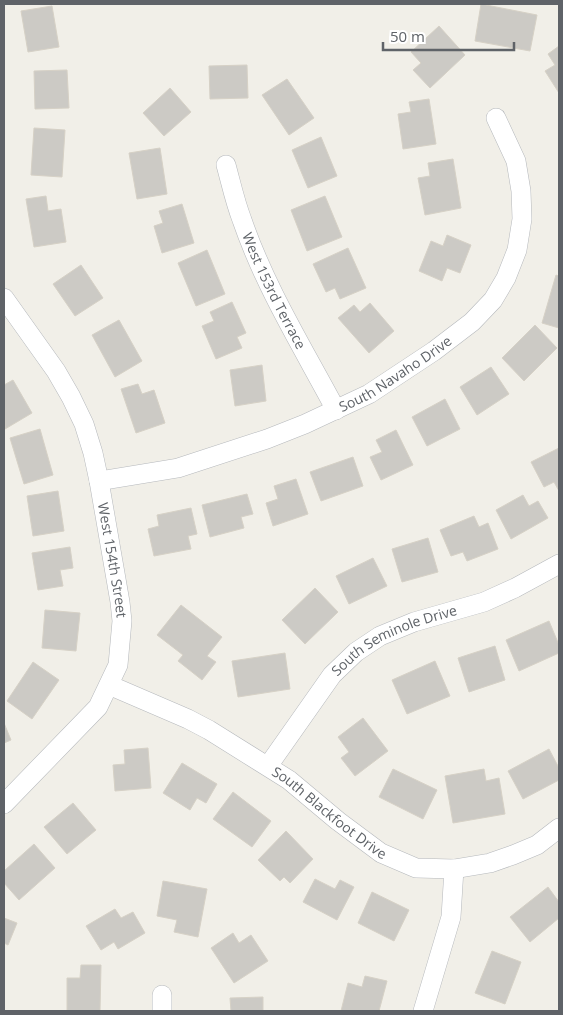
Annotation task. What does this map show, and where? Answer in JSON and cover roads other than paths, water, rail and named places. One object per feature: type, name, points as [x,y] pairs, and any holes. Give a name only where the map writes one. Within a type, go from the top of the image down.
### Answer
[{"type":"street","name":"South Navaho Drive","points":[[99,481],[178,468],[267,439],[336,410],[369,394],[434,351],[472,322],[493,300],[506,278],[517,250],[522,219],[521,191],[516,161],[496,118]]},
{"type":"street","name":"West 153rd Terrace","points":[[226,165],[242,220],[270,287],[336,410]]},
{"type":"street","name":"West 154th Street","points":[[4,298],[39,347],[71,397],[84,424],[99,481],[122,620],[118,665],[98,707],[4,804]]},
{"type":"street","name":"South Seminole Drive","points":[[268,766],[332,675],[356,652],[380,636],[414,622],[484,602],[515,588],[559,564]]},
{"type":"street","name":"South Blackfoot Drive","points":[[109,685],[188,719],[268,766],[289,780],[338,821],[381,853],[416,868],[454,869],[490,863],[537,845],[559,828]]},
{"type":"street","points":[[423,1011],[451,917],[454,869]]}]
